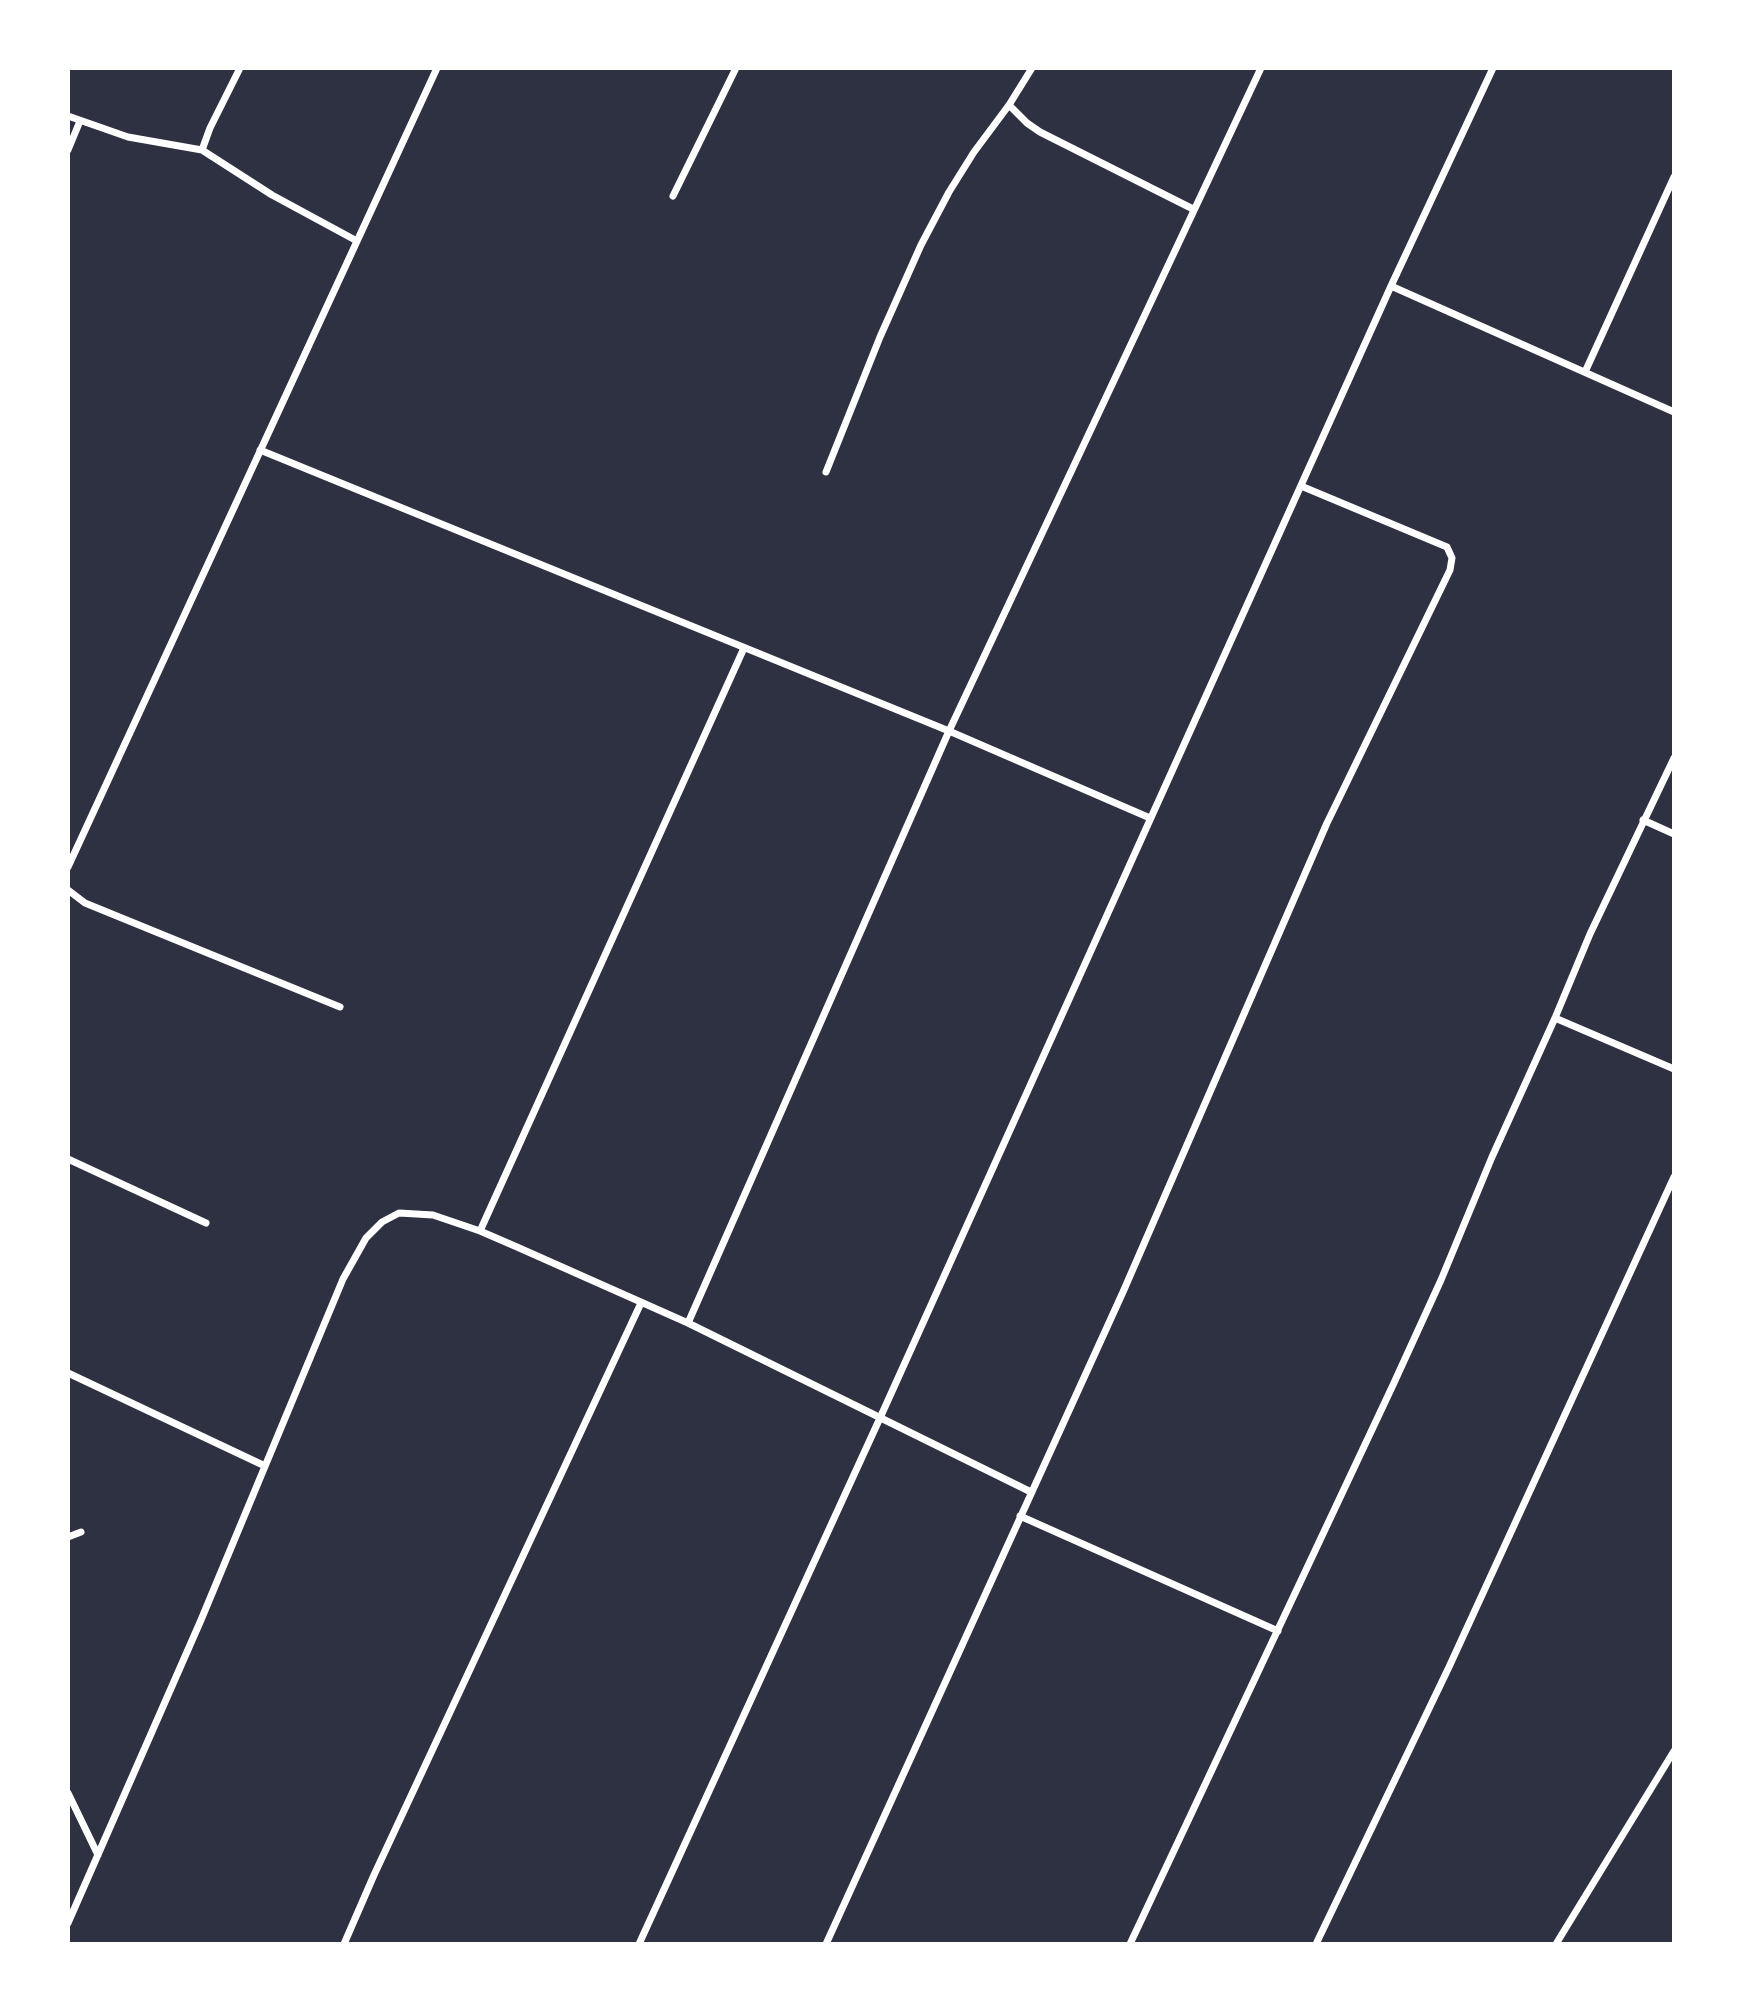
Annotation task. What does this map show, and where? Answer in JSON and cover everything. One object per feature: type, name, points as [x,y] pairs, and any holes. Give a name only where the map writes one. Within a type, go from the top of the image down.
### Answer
[{"type":"street","points":[[202,150],[240,68]]},
{"type":"street","points":[[68,866],[437,68]]},
{"type":"street","points":[[673,197],[736,68]]},
{"type":"street","points":[[825,472],[880,337],[921,246],[949,192],[1032,68]]},
{"type":"street","points":[[688,1323],[949,731],[1261,68]]},
{"type":"street","points":[[639,1944],[880,1418],[1391,286],[1493,68]]},
{"type":"street","points":[[1009,105],[1040,132],[1193,209]]},
{"type":"street","points":[[68,116],[128,137],[202,150],[272,195],[358,241]]},
{"type":"street","points":[[68,150],[80,121]]},
{"type":"street","points":[[1584,372],[1674,177]]},
{"type":"street","points":[[1391,286],[1674,412]]},
{"type":"street","points":[[260,450],[949,731],[1150,818]]},
{"type":"street","points":[[826,1944],[1181,1161],[1327,822],[1450,570],[1452,558],[1447,547],[1301,486]]},
{"type":"street","points":[[480,1231],[744,648]]},
{"type":"street","points":[[1130,1944],[1441,1280],[1590,933],[1674,758]]},
{"type":"street","points":[[1643,820],[1674,834]]},
{"type":"street","points":[[68,890],[85,903],[340,1007]]},
{"type":"street","points":[[1555,1018],[1674,1069]]},
{"type":"street","points":[[68,1159],[206,1223]]},
{"type":"street","points":[[1316,1944],[1449,1667],[1674,1177]]},
{"type":"street","points":[[68,1923],[201,1620],[343,1279],[366,1238],[382,1222],[399,1213],[433,1215],[480,1231],[688,1323],[1031,1492]]},
{"type":"street","points":[[344,1944],[641,1303]]},
{"type":"street","points":[[68,1373],[265,1466]]},
{"type":"street","points":[[1020,1516],[1278,1631]]},
{"type":"street","points":[[68,1537],[81,1532]]},
{"type":"street","points":[[1556,1944],[1674,1751]]},
{"type":"street","points":[[68,1793],[98,1855]]}]
